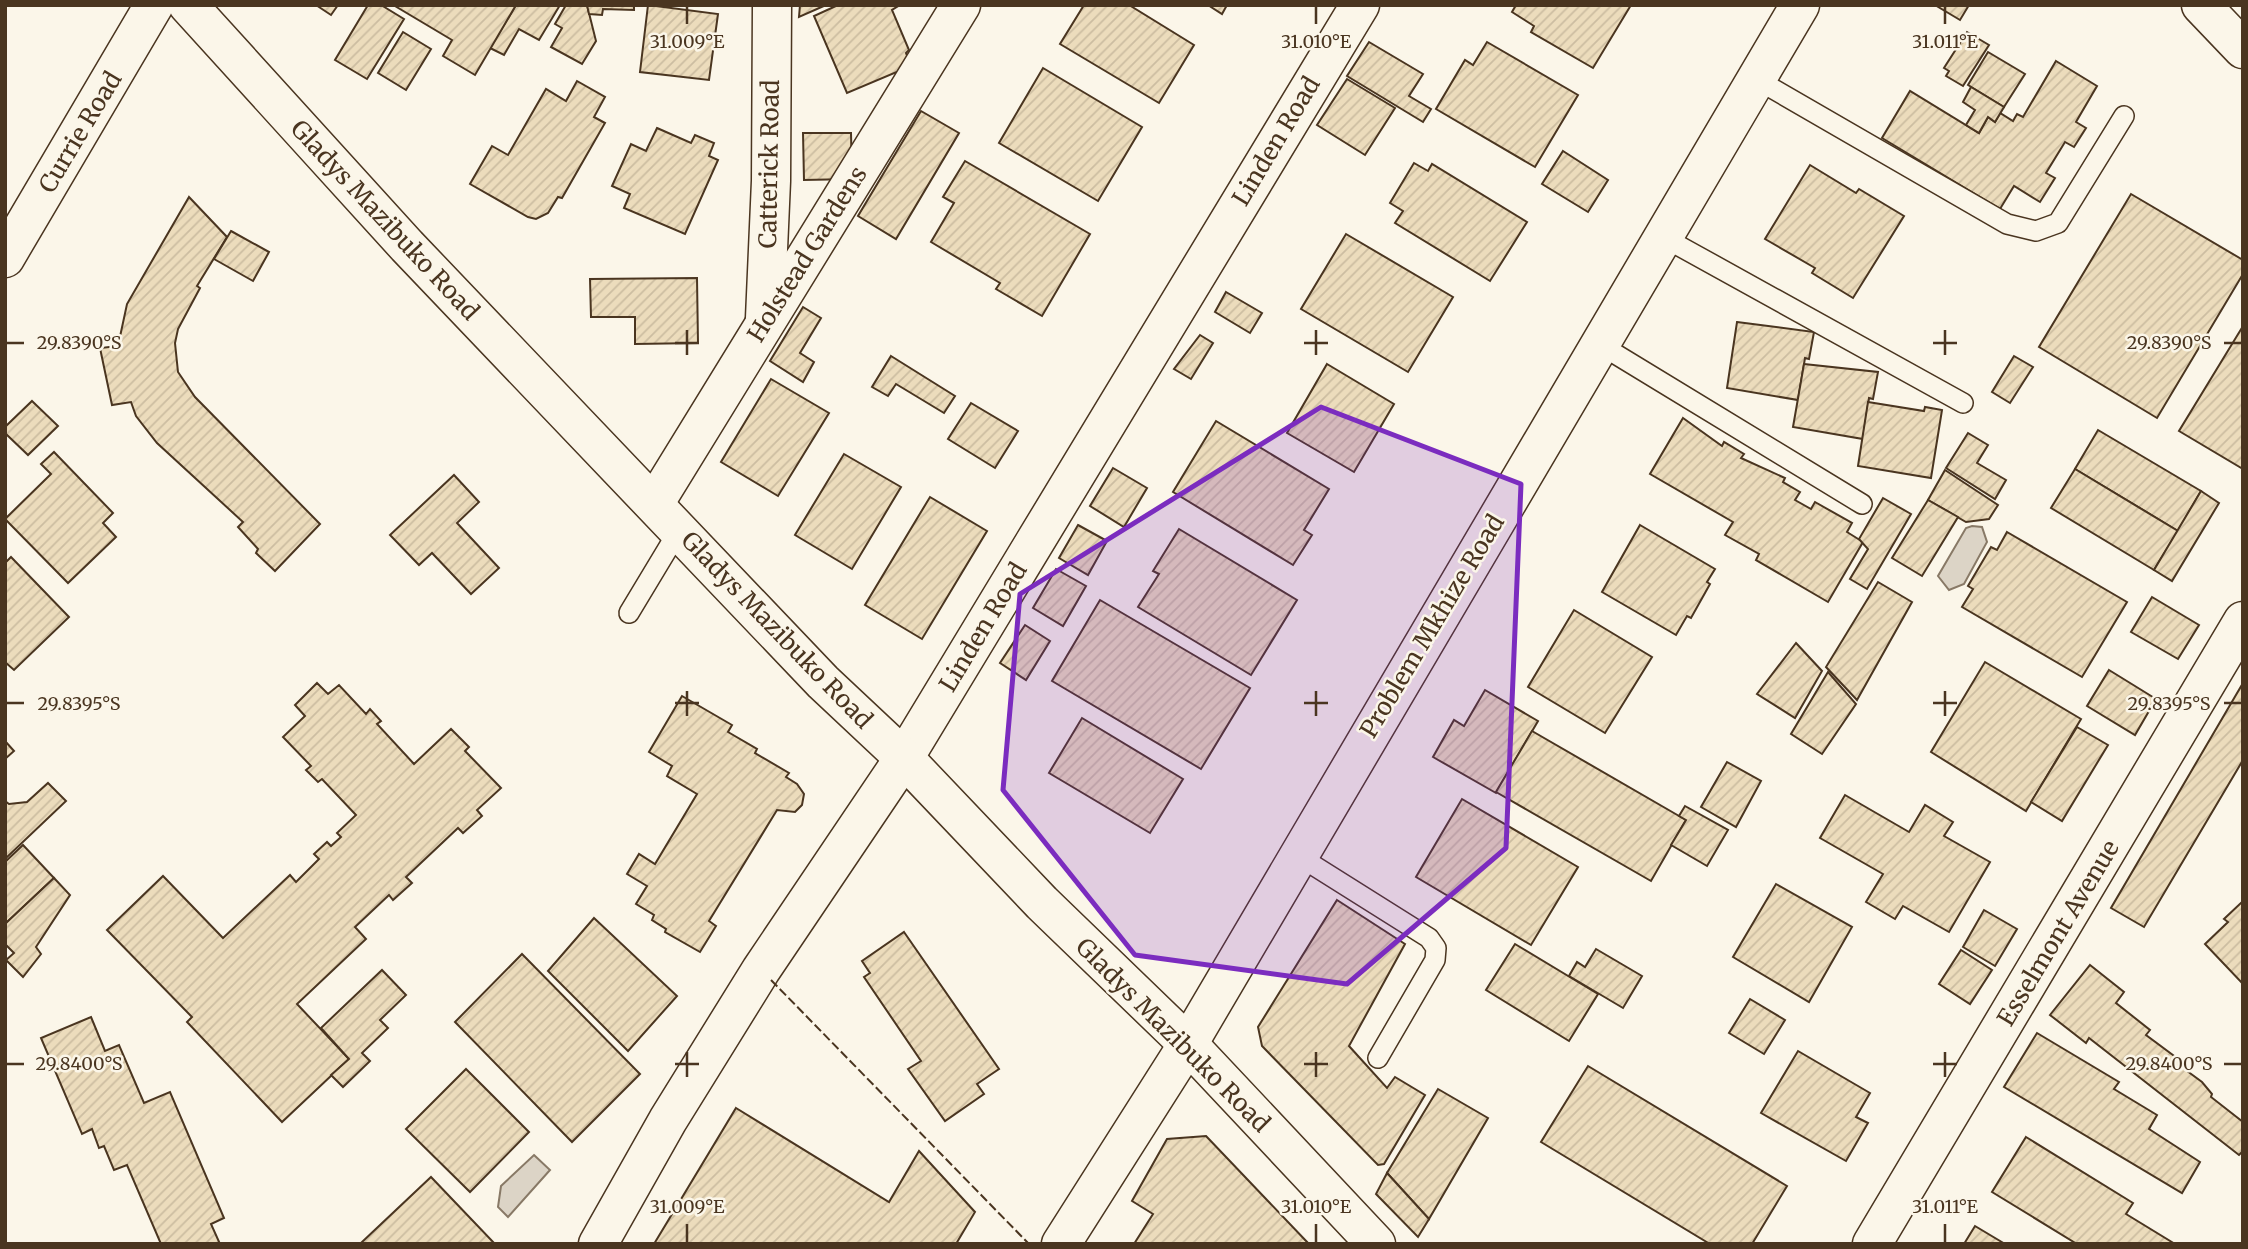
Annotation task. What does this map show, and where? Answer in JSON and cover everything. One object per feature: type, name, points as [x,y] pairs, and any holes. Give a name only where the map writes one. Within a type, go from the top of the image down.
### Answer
[{"type":"street","name":"Currie Road","points":[[5,258],[155,5]]},
{"type":"street","name":"Gladys Mazibuko Road","points":[[188,5],[407,246],[823,682],[904,758],[1042,903],[1188,1044],[1376,1244]]},
{"type":"street","name":"Catterick Road","points":[[765,322],[771,181],[772,5]]},
{"type":"street","name":"Holstead Gardens","points":[[667,517],[765,322],[961,5]]},
{"type":"street","name":"Linden Road","points":[[598,1244],[668,1120],[761,970],[904,758],[1360,5]]},
{"type":"street","name":"Problem Mkhize Road","points":[[1061,1244],[1188,1044],[1800,5]]},
{"type":"street","points":[[2201,5],[2243,49]]},
{"type":"street","name":"Esselmont Avenue","points":[[1872,1244],[2243,621]]},
{"type":"lane","points":[[1756,79],[2007,224],[2036,231],[2058,223],[2124,116]]},
{"type":"lane","points":[[1662,237],[1963,403]]},
{"type":"lane","points":[[1599,344],[1862,503]]},
{"type":"lane","points":[[629,612],[667,517]]},
{"type":"lane","points":[[1297,855],[1429,938],[1436,948],[1436,960],[1378,1058]]},
{"type":"highlighted area","points":[[1321,407],[1521,484],[1506,848],[1347,984],[1135,955],[1003,790],[1020,594]]},
{"type":"shaded area","points":[[1982,527],[1987,542],[1964,584],[1949,590],[1938,576],[1966,528]]},
{"type":"shaded area","points":[[534,1155],[550,1170],[508,1217],[498,1207],[501,1186]]},
{"type":"building","points":[[316,5],[338,5],[331,15]]},
{"type":"building","points":[[368,5],[381,5],[404,19],[367,79],[335,60]]},
{"type":"building","points":[[516,5],[560,5],[539,40],[519,29],[504,55],[490,48]]},
{"type":"building","points":[[516,5],[475,75],[443,56],[452,40],[395,6]]},
{"type":"building","points":[[566,5],[587,5],[596,41],[582,64],[551,47],[562,28],[555,24]]},
{"type":"building","points":[[587,5],[634,5],[634,10],[603,9],[602,15],[589,14]]},
{"type":"building","points":[[648,5],[718,14],[709,80],[640,72]]},
{"type":"building","points":[[800,5],[826,5],[799,17]]},
{"type":"building","points":[[838,5],[900,5],[892,10],[909,50],[906,53],[911,66],[847,93],[814,16]]},
{"type":"building","points":[[1084,5],[1129,5],[1194,45],[1159,103],[1060,44]]},
{"type":"building","points":[[1208,5],[1227,5],[1222,14]]},
{"type":"building","points":[[1516,5],[1631,5],[1593,68],[1531,32],[1534,26],[1512,12]]},
{"type":"building","points":[[1935,5],[1969,5],[1960,20]]},
{"type":"building","points":[[403,32],[431,49],[406,90],[378,73]]},
{"type":"building","points":[[1967,32],[1989,45],[1963,86],[1946,76],[1949,71],[1944,68]]},
{"type":"building","points":[[1369,42],[1423,74],[1409,96],[1431,109],[1423,122],[1347,76]]},
{"type":"building","points":[[1487,42],[1578,95],[1535,167],[1436,109],[1465,60],[1473,65]]},
{"type":"building","points":[[1988,52],[2025,74],[2004,107],[1968,85]]},
{"type":"building","points":[[2056,61],[2097,86],[2076,122],[2086,128],[2074,147],[2065,142],[2046,173],[2055,178],[2040,202],[2014,186],[2000,209],[1882,138],[1910,91],[1979,133],[1988,117],[1995,122],[2000,113],[2013,121],[2017,114],[2023,117]]},
{"type":"building","points":[[1043,68],[1142,127],[1098,201],[999,143]]},
{"type":"building","points":[[1347,79],[1395,108],[1365,155],[1317,125]]},
{"type":"building","points":[[577,81],[605,97],[594,117],[605,123],[562,198],[558,197],[548,213],[536,219],[528,217],[470,184],[492,146],[508,155],[546,89],[566,101]]},
{"type":"building","points":[[1971,87],[2004,107],[1995,122],[1988,117],[1979,133],[1966,125],[1975,110],[1963,102]]},
{"type":"building","points":[[921,111],[959,133],[896,239],[858,216]]},
{"type":"building","points":[[657,128],[691,143],[695,135],[714,143],[709,156],[718,160],[685,234],[624,208],[630,194],[612,186],[631,144],[646,151]]},
{"type":"building","points":[[803,133],[851,133],[852,179],[804,180]]},
{"type":"building","points":[[1563,151],[1608,180],[1588,212],[1542,184]]},
{"type":"building","points":[[965,161],[1090,234],[1042,316],[996,289],[1000,283],[931,242],[954,203],[943,197]]},
{"type":"building","points":[[1414,163],[1428,171],[1432,164],[1527,222],[1490,281],[1395,223],[1403,211],[1390,203]]},
{"type":"building","points":[[1810,165],[1856,193],[1859,189],[1904,216],[1853,298],[1812,273],[1815,268],[1765,239]]},
{"type":"building","points":[[2131,194],[2243,260],[2243,274],[2157,418],[2039,347]]},
{"type":"building","points":[[189,197],[227,237],[197,286],[200,288],[178,329],[175,343],[178,372],[195,397],[320,524],[275,571],[256,553],[258,549],[238,527],[243,522],[157,443],[136,416],[131,402],[112,405],[100,348],[118,346],[127,304]]},
{"type":"building","points":[[231,231],[269,252],[253,281],[214,259]]},
{"type":"building","points":[[1346,234],[1453,297],[1408,372],[1301,309]]},
{"type":"building","points":[[697,278],[698,343],[635,344],[635,317],[591,317],[590,279]]},
{"type":"building","points":[[1226,292],[1262,313],[1250,333],[1215,312]]},
{"type":"building","points":[[803,307],[821,318],[800,353],[814,362],[803,382],[770,361]]},
{"type":"building","points":[[1737,322],[1814,332],[1809,359],[1805,358],[1798,400],[1727,388]]},
{"type":"building","points":[[2243,326],[2243,469],[2179,431]]},
{"type":"building","points":[[1200,335],[1213,343],[1191,379],[1174,369]]},
{"type":"building","points":[[891,356],[955,396],[944,413],[896,384],[888,396],[872,387]]},
{"type":"building","points":[[2014,356],[2033,367],[2010,403],[1992,392]]},
{"type":"building","points":[[1327,364],[1394,404],[1354,472],[1287,433]]},
{"type":"building","points":[[1804,364],[1878,372],[1873,399],[1869,398],[1863,439],[1793,427]]},
{"type":"building","points":[[771,379],[829,413],[778,496],[721,462]]},
{"type":"building","points":[[32,401],[58,426],[28,455],[5,433],[5,427]]},
{"type":"building","points":[[1868,402],[1924,411],[1925,407],[1942,410],[1931,478],[1858,466]]},
{"type":"building","points":[[971,403],[1018,431],[995,468],[948,439]]},
{"type":"building","points":[[1683,418],[1722,446],[1724,442],[1744,454],[1741,458],[1785,478],[1783,482],[1800,492],[1795,500],[1811,509],[1815,502],[1852,523],[1847,532],[1863,542],[1828,602],[1756,560],[1759,554],[1725,535],[1733,522],[1650,474]]},
{"type":"building","points":[[1216,421],[1329,489],[1304,530],[1312,535],[1293,565],[1173,492]]},
{"type":"building","points":[[2098,430],[2201,491],[2178,531],[2075,469]]},
{"type":"building","points":[[1968,433],[1988,445],[1977,463],[2006,480],[1995,499],[1946,468]]},
{"type":"building","points":[[54,452],[113,513],[103,523],[116,537],[68,583],[5,519],[51,474],[41,464]]},
{"type":"building","points":[[844,454],[901,487],[852,569],[795,535]]},
{"type":"building","points":[[1113,468],[1147,488],[1124,527],[1090,506]]},
{"type":"building","points":[[2075,469],[2178,531],[2154,570],[2051,508]]},
{"type":"building","points":[[1945,470],[1998,505],[1989,519],[1966,522],[1928,500]]},
{"type":"building","points":[[454,475],[479,502],[457,523],[499,568],[471,594],[432,553],[419,565],[390,535]]},
{"type":"building","points":[[2201,491],[2219,503],[2172,581],[2154,570]]},
{"type":"building","points":[[930,497],[987,531],[922,639],[865,605]]},
{"type":"building","points":[[1883,498],[1911,514],[1867,589],[1850,579],[1868,549],[1859,539]]},
{"type":"building","points":[[1928,500],[1958,517],[1922,576],[1892,558]]},
{"type":"building","points":[[1078,525],[1107,541],[1088,575],[1059,558]]},
{"type":"building","points":[[1640,525],[1715,569],[1707,582],[1710,584],[1691,618],[1687,616],[1676,635],[1602,592]]},
{"type":"building","points":[[1179,529],[1297,600],[1251,675],[1138,607],[1159,574],[1153,571]]},
{"type":"building","points":[[2007,532],[2127,602],[2082,677],[1962,607],[1973,589],[1968,586],[1991,547],[1997,550]]},
{"type":"building","points":[[11,557],[69,617],[14,670],[5,662],[5,563]]},
{"type":"building","points":[[1056,569],[1086,586],[1063,626],[1033,608]]},
{"type":"building","points":[[1878,582],[1912,602],[1857,700],[1826,667]]},
{"type":"building","points":[[2152,597],[2199,625],[2178,659],[2131,632]]},
{"type":"building","points":[[1100,600],[1250,688],[1201,769],[1052,681]]},
{"type":"building","points":[[1574,610],[1652,657],[1605,733],[1528,687]]},
{"type":"building","points":[[1025,625],[1050,641],[1026,680],[1000,663]]},
{"type":"building","points":[[1796,643],[1822,671],[1795,718],[1757,694]]},
{"type":"building","points":[[1985,662],[2081,719],[2026,811],[1931,752]]},
{"type":"building","points":[[2109,670],[2156,699],[2135,735],[2087,706]]},
{"type":"building","points":[[1828,672],[1856,704],[1822,754],[1791,734]]},
{"type":"building","points":[[317,683],[328,694],[339,685],[366,714],[370,709],[381,721],[377,724],[414,764],[451,729],[469,747],[465,751],[501,788],[477,810],[482,816],[463,833],[458,828],[406,877],[412,883],[393,900],[389,895],[355,927],[366,939],[297,1004],[349,1059],[282,1122],[187,1022],[192,1017],[107,930],[163,876],[223,938],[290,875],[296,882],[319,859],[314,854],[327,842],[331,846],[341,837],[337,833],[356,815],[322,779],[318,782],[306,770],[311,766],[283,737],[305,716],[295,705]]},
{"type":"building","points":[[2243,683],[2243,760],[2144,927],[2111,908]]},
{"type":"building","points":[[1485,690],[1538,721],[1496,793],[1433,757],[1454,720],[1464,726]]},
{"type":"building","points":[[682,696],[732,725],[728,732],[757,749],[755,753],[789,773],[786,777],[797,784],[804,794],[802,805],[795,812],[777,810],[709,921],[716,926],[700,952],[665,932],[666,929],[652,920],[654,915],[636,904],[647,886],[627,874],[639,854],[655,864],[697,794],[667,776],[672,766],[649,752]]},
{"type":"building","points":[[1082,718],[1183,779],[1150,833],[1049,773]]},
{"type":"building","points":[[2077,727],[2108,745],[2062,821],[2031,802]]},
{"type":"building","points":[[1532,731],[1686,820],[1651,881],[1496,792]]},
{"type":"building","points":[[5,741],[14,751],[5,759]]},
{"type":"building","points":[[1727,762],[1761,781],[1736,827],[1701,807]]},
{"type":"building","points":[[48,783],[66,801],[5,859],[5,801],[9,804],[27,802]]},
{"type":"building","points":[[1845,795],[1909,832],[1925,805],[1953,822],[1944,836],[1990,862],[1949,932],[1903,906],[1895,919],[1866,902],[1883,874],[1820,838]]},
{"type":"building","points":[[1462,799],[1578,867],[1531,945],[1416,877]]},
{"type":"building","points":[[1685,806],[1728,830],[1707,866],[1671,845],[1686,820],[1679,816]]},
{"type":"building","points":[[23,845],[54,878],[5,924],[5,862]]},
{"type":"building","points":[[54,878],[70,895],[36,947],[41,954],[23,977],[6,960],[14,953],[5,944],[5,924]]},
{"type":"building","points":[[1776,884],[1852,927],[1809,1002],[1733,957]]},
{"type":"building","points":[[1337,900],[1405,944],[1349,1046],[1387,1088],[1395,1077],[1425,1095],[1384,1164],[1378,1165],[1262,1046],[1258,1027]]},
{"type":"building","points":[[2243,901],[2243,984],[2205,944],[2228,922],[2224,919]]},
{"type":"building","points":[[1984,910],[2017,929],[1995,966],[1963,947]]},
{"type":"building","points":[[594,918],[677,996],[628,1051],[548,971]]},
{"type":"building","points":[[904,932],[999,1069],[977,1084],[984,1094],[945,1121],[908,1069],[921,1061],[864,977],[870,973],[862,961]]},
{"type":"building","points":[[1515,944],[1598,994],[1569,1041],[1486,990]]},
{"type":"building","points":[[1596,949],[1642,976],[1623,1008],[1569,976],[1577,962],[1585,967]]},
{"type":"building","points":[[1961,950],[1992,970],[1970,1004],[1939,984]]},
{"type":"building","points":[[522,954],[640,1074],[572,1142],[455,1022]]},
{"type":"building","points":[[2090,965],[2124,992],[2116,1003],[2150,1030],[2146,1035],[2185,1064],[2183,1068],[2202,1082],[2212,1094],[2211,1097],[2243,1122],[2243,1151],[2239,1155],[2089,1038],[2086,1043],[2050,1015]]},
{"type":"building","points":[[382,970],[406,995],[380,1020],[388,1028],[362,1053],[370,1061],[343,1087],[331,1075],[349,1059],[321,1028]]},
{"type":"building","points":[[1750,999],[1785,1020],[1764,1054],[1729,1033]]},
{"type":"building","points":[[91,1017],[105,1051],[119,1045],[144,1103],[170,1092],[224,1218],[211,1224],[220,1244],[161,1244],[127,1165],[114,1170],[104,1146],[99,1148],[92,1129],[82,1134],[41,1038]]},
{"type":"building","points":[[2037,1033],[2119,1082],[2114,1089],[2157,1115],[2149,1129],[2200,1162],[2182,1193],[2004,1087]]},
{"type":"building","points":[[1798,1051],[1870,1093],[1856,1117],[1868,1123],[1846,1161],[1761,1113]]},
{"type":"building","points":[[1588,1066],[1787,1186],[1752,1244],[1710,1244],[1541,1142]]},
{"type":"building","points":[[466,1069],[529,1132],[470,1192],[406,1129]]},
{"type":"building","points":[[1438,1089],[1488,1118],[1429,1219],[1387,1173]]},
{"type":"building","points":[[736,1108],[889,1202],[919,1151],[975,1212],[956,1244],[654,1244]]},
{"type":"building","points":[[1206,1136],[1308,1244],[1134,1244],[1153,1214],[1132,1201],[1167,1139]]},
{"type":"building","points":[[2026,1137],[2133,1203],[2126,1214],[2175,1244],[2077,1244],[1992,1192]]},
{"type":"building","points":[[1387,1173],[1429,1219],[1418,1237],[1376,1194]]},
{"type":"building","points":[[431,1177],[495,1244],[362,1242]]},
{"type":"building","points":[[1975,1226],[2005,1244],[1964,1244]]},
{"type":"fence","points":[[771,980],[1029,1244]]}]
